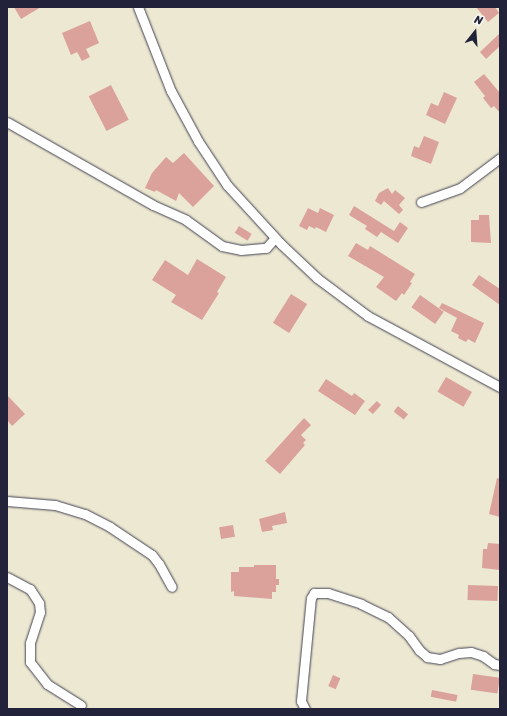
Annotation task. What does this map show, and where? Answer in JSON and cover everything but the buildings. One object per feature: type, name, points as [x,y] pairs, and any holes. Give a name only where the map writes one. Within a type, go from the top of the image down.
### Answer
[{"type":"street","points":[[138,7],[172,91],[198,141],[227,185],[275,238],[317,278],[368,316],[500,387]]},
{"type":"street","points":[[7,122],[153,205],[186,220],[222,246],[241,250],[266,248],[275,238]]},
{"type":"street","points":[[421,202],[460,188],[500,158]]},
{"type":"street","points":[[7,501],[55,505],[85,514],[110,527],[152,555],[172,587]]},
{"type":"street","points":[[7,577],[30,589],[39,603],[40,612],[30,643],[30,662],[47,684],[81,705]]},
{"type":"street","points":[[305,709],[301,701],[311,598],[314,593],[328,593],[361,604],[388,617],[409,636],[419,650],[427,657],[440,659],[459,653],[471,652],[483,656],[494,664],[500,664]]}]
